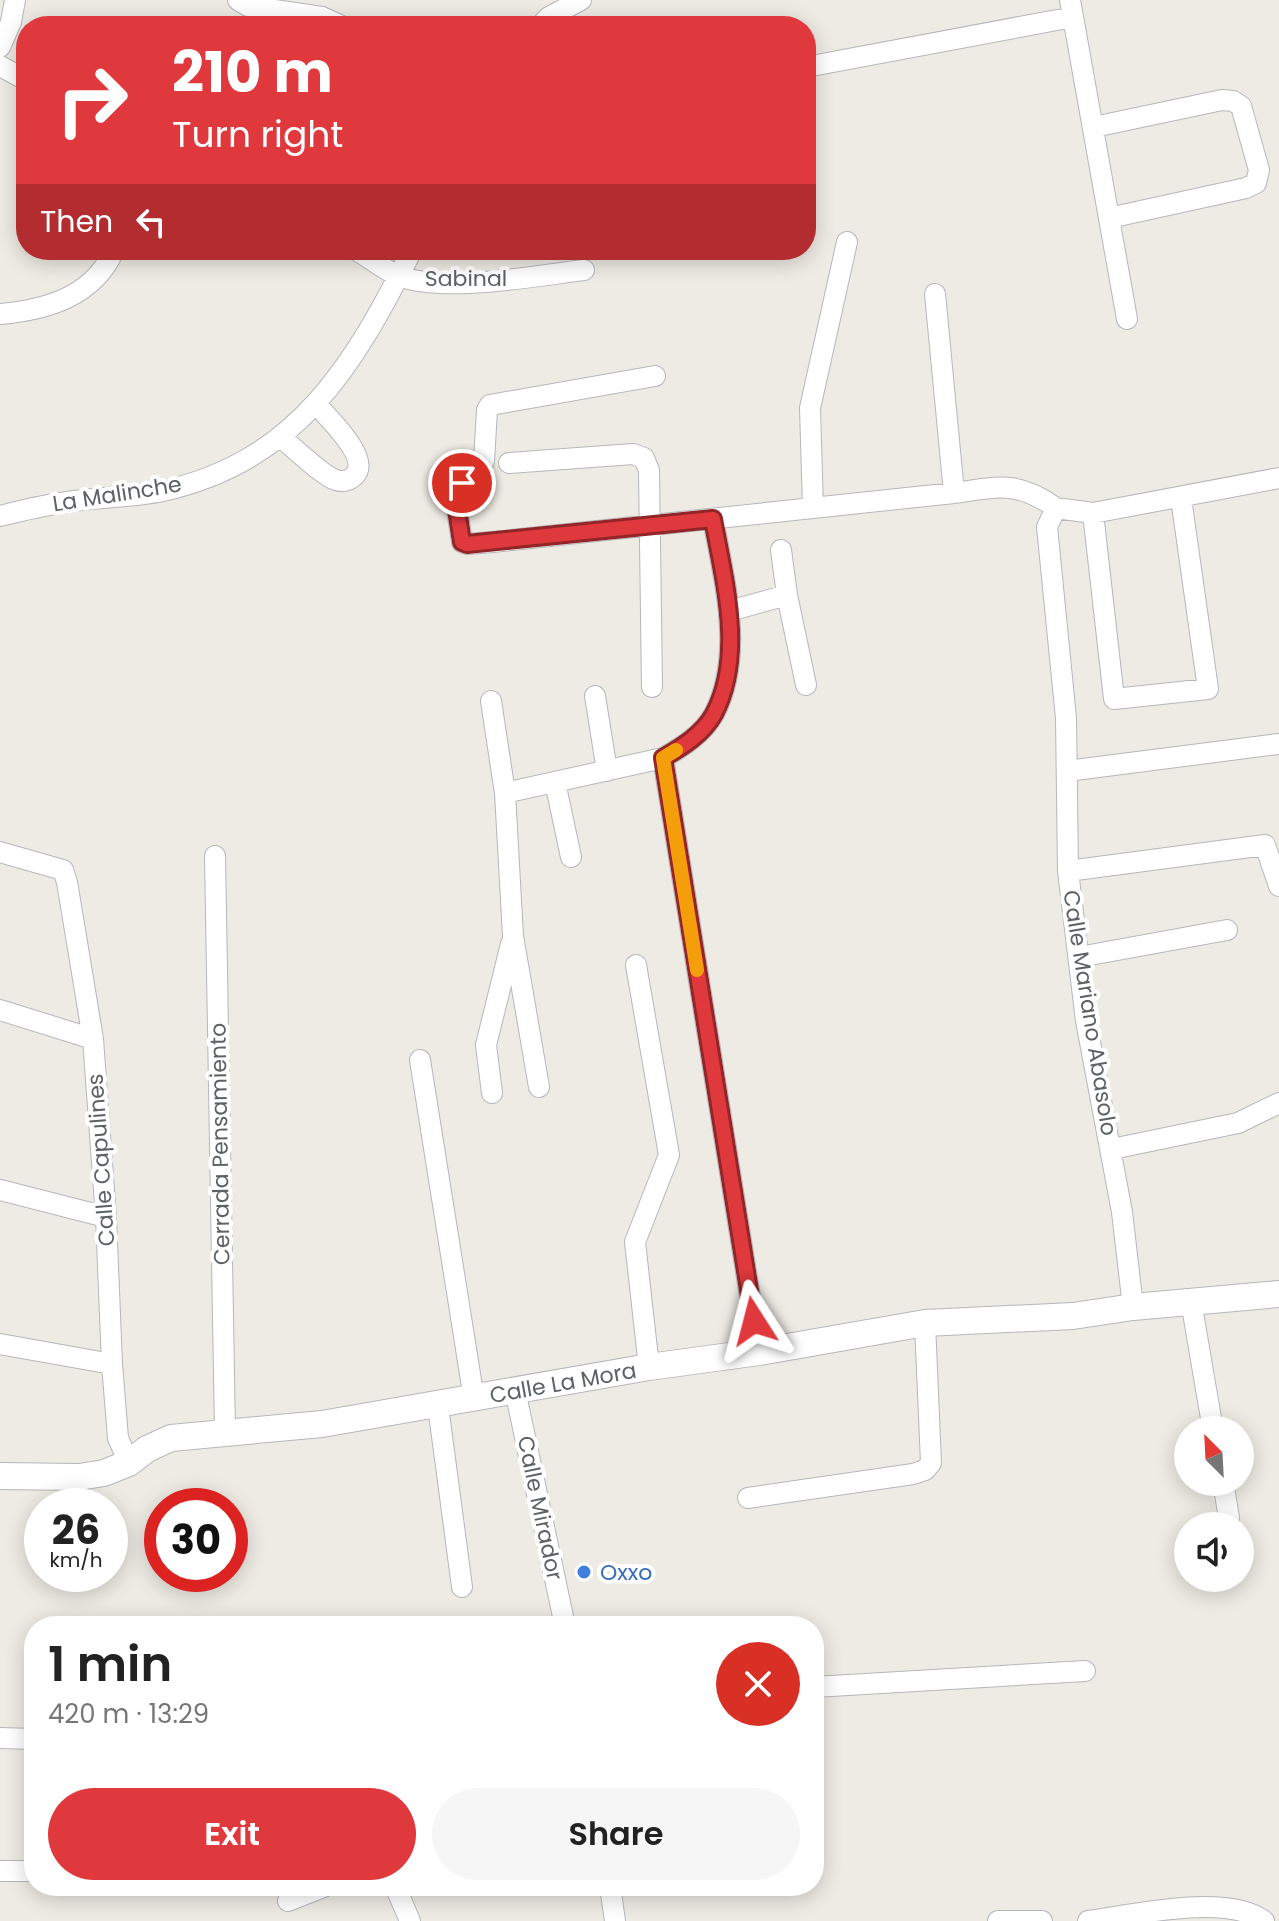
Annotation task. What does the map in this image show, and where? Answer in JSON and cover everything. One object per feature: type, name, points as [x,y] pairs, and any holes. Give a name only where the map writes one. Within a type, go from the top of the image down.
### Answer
[{"type":"street","points":[[0,47],[5,21],[15,0]]},
{"type":"street","points":[[238,0],[248,6],[315,16]]},
{"type":"street","points":[[551,16],[581,0]]},
{"type":"street","points":[[816,65],[1072,9],[1127,319]]},
{"type":"street","points":[[1094,127],[1222,100],[1233,101],[1241,106],[1259,170],[1256,183],[1246,188],[1109,218]]},
{"type":"street","points":[[813,508],[810,408],[847,242]]},
{"type":"street","points":[[0,314],[27,312],[65,300],[87,287],[110,260]]},
{"type":"street","name":"Sabinal","points":[[373,260],[399,276],[426,281],[479,283],[584,270]]},
{"type":"street","name":"La Malinche","points":[[0,516],[60,502],[162,491],[202,479],[256,455],[282,438],[317,405],[352,359],[407,260]]},
{"type":"street","points":[[935,294],[954,493]]},
{"type":"street","points":[[655,376],[490,405],[487,410],[484,461],[462,483],[456,503],[462,542],[467,544],[651,526],[1006,486],[1037,494],[1056,508],[1093,513],[1279,478]]},
{"type":"street","points":[[282,438],[334,480],[352,478],[359,468],[358,455],[317,405]]},
{"type":"street","points":[[509,463],[633,454],[644,458],[649,470],[651,526],[652,687]]},
{"type":"street","points":[[1093,513],[1114,699],[1208,689],[1181,498]]},
{"type":"street","name":"Calle Mariano Abasolo","points":[[1056,508],[1047,527],[1066,718],[1068,871],[1086,1021],[1112,1149],[1133,1307]]},
{"type":"street","points":[[505,793],[663,758],[688,743],[713,715],[728,677],[729,611],[713,519]]},
{"type":"street","points":[[781,550],[806,685]]},
{"type":"street","points":[[729,611],[787,595]]},
{"type":"street","points":[[595,696],[607,771]]},
{"type":"street","points":[[491,701],[505,793],[513,936],[539,1087]]},
{"type":"street","points":[[1067,771],[1279,742]]},
{"type":"street","points":[[663,758],[759,1352]]},
{"type":"street","points":[[555,782],[571,857]]},
{"type":"street","points":[[1068,871],[1265,845],[1279,886]]},
{"type":"street","name":"Calle Capulines","points":[[0,852],[63,870],[67,882],[93,1039],[118,1438],[129,1463]]},
{"type":"street","name":"Cerrada Pensamiento","points":[[215,856],[225,1432]]},
{"type":"street","points":[[1079,957],[1227,930]]},
{"type":"street","points":[[492,1093],[486,1045],[513,936]]},
{"type":"street","points":[[636,965],[669,1155],[635,1242],[649,1367]]},
{"type":"street","points":[[0,1010],[93,1039]]},
{"type":"street","points":[[420,1060],[474,1399]]},
{"type":"street","points":[[1112,1149],[1238,1123],[1279,1103]]},
{"type":"street","points":[[0,1190],[106,1217]]},
{"type":"street","name":"Calle La Mora","points":[[0,1476],[79,1477],[104,1473],[129,1463],[147,1449],[171,1438],[322,1424],[925,1323],[1073,1316],[1133,1307],[1279,1294]]},
{"type":"street","points":[[1191,1301],[1211,1416]]},
{"type":"street","points":[[748,1498],[925,1470],[931,1463],[925,1323]]},
{"type":"street","points":[[0,1344],[112,1364]]},
{"type":"street","name":"Calle Mirador","points":[[515,1390],[563,1616]]},
{"type":"street","points":[[438,1406],[462,1587]]},
{"type":"street","points":[[824,1686],[1085,1671]]},
{"type":"street","points":[[0,1738],[24,1739]]},
{"type":"street","points":[[0,1871],[24,1871]]},
{"type":"street","points":[[288,1901],[301,1896]]},
{"type":"street","points":[[399,1896],[410,1921]]},
{"type":"street","points":[[611,1896],[615,1921]]},
{"type":"street","points":[[1088,1921],[1179,1915],[1222,1906],[1254,1913],[1264,1921]]},
{"type":"street","points":[[998,1921],[1042,1921]]},
{"type":"slow traffic","points":[[676,750],[663,758],[697,970]]},
{"type":"place","name":"Oxxo","points":[[584,1572]]},
{"type":"route","points":[[462,483],[456,503],[462,542],[467,544],[713,519],[729,611],[728,677],[713,715],[688,743],[663,758],[754,1321]]}]
